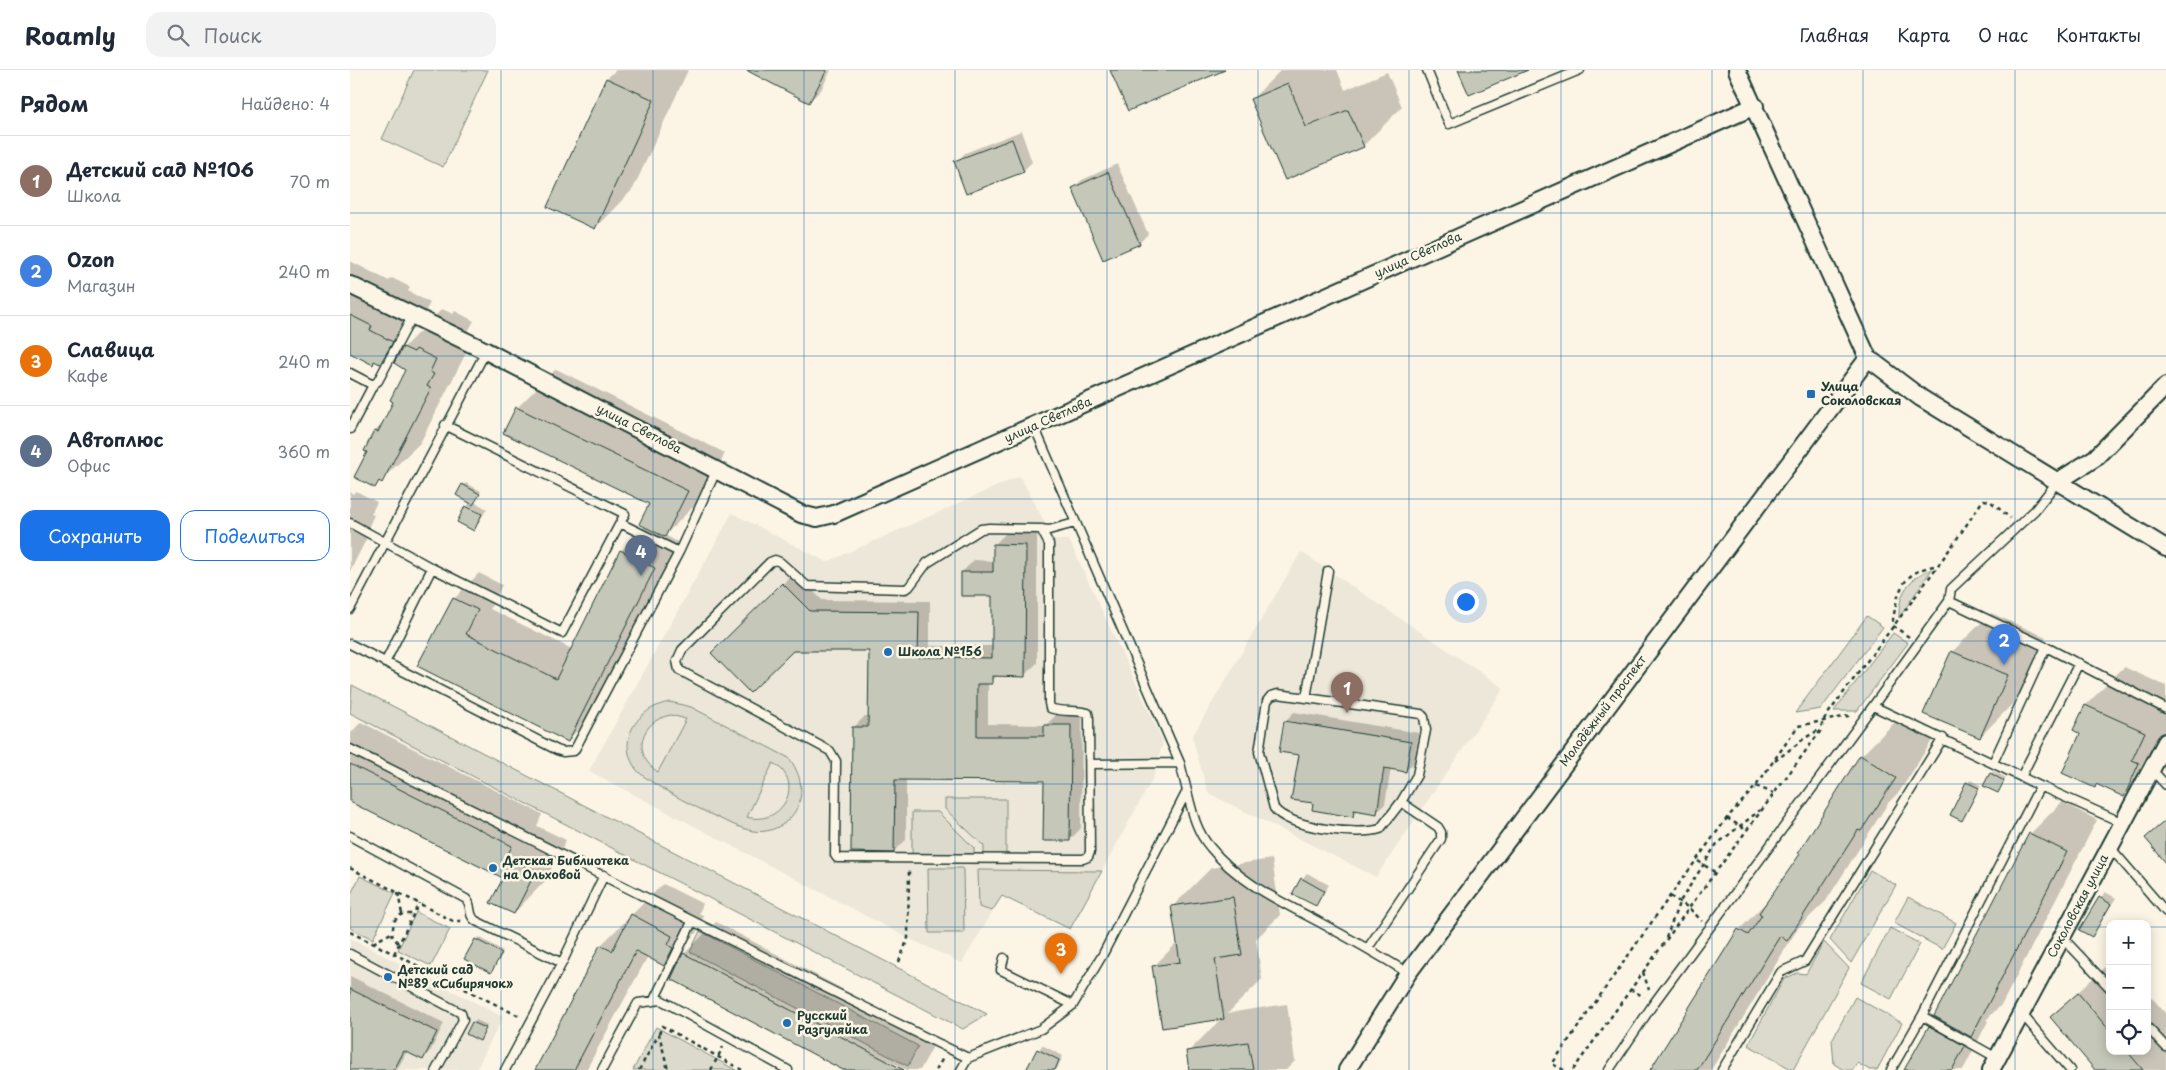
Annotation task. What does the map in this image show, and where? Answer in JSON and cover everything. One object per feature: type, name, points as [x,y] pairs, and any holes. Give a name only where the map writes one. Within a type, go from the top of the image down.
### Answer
[{"type":"street","points":[[1737,70],[1868,358],[1921,398],[2166,548]]},
{"type":"street","name":"улица Светлова","points":[[350,285],[412,317],[486,351],[718,469],[801,514],[817,518],[834,514],[1755,106]]},
{"type":"street","name":"Молодёжный проспект","points":[[1347,1070],[1408,973],[1868,358]]},
{"type":"street","points":[[2057,482],[2095,458],[2166,386]]},
{"type":"street","name":"Соколовская улица","points":[[1994,1064],[2166,742]]},
{"type":"lane","points":[[1427,70],[1449,124],[1580,70]]},
{"type":"lane","points":[[351,425],[373,385],[378,381],[412,317]]},
{"type":"lane","points":[[350,609],[445,425],[486,351]]},
{"type":"lane","points":[[350,373],[373,385]]},
{"type":"lane","points":[[350,523],[432,568],[562,633],[625,514],[445,425]]},
{"type":"lane","points":[[1034,426],[1180,763],[1194,820],[1208,846],[1232,871],[1265,893],[1368,948],[1408,973]]},
{"type":"lane","points":[[350,644],[557,750],[563,752],[574,751],[678,552],[718,469]]},
{"type":"lane","points":[[1609,1070],[1654,1003],[1949,601],[1951,589],[2035,510],[2057,482]]},
{"type":"lane","points":[[620,523],[678,552]]},
{"type":"lane","points":[[1041,529],[1049,544],[1050,708],[1088,713],[1090,852],[1088,857],[1083,859],[910,860],[837,858],[835,855],[836,761],[830,751],[679,670],[677,661],[682,650],[770,562],[780,562],[807,586],[905,589],[910,587],[927,563],[981,529],[1041,529],[1049,530],[1075,523]]},
{"type":"lane","points":[[385,663],[432,568]]},
{"type":"lane","points":[[1306,698],[1328,571]]},
{"type":"lane","points":[[1949,601],[2079,663],[2166,709]]},
{"type":"lane","points":[[1993,763],[2046,647]]},
{"type":"lane","points":[[2021,776],[2079,663]]},
{"type":"lane","points":[[1278,694],[1424,716],[1426,730],[1417,775],[1401,802],[1380,829],[1348,833],[1304,824],[1276,811],[1259,752],[1270,696],[1278,694]]},
{"type":"lane","points":[[1871,708],[1943,738],[2040,786],[2122,823]]},
{"type":"lane","points":[[1722,1070],[1781,972],[1806,961],[1943,738]]},
{"type":"lane","points":[[350,748],[692,922],[968,1058]]},
{"type":"lane","points":[[1090,764],[1180,763]]},
{"type":"lane","points":[[2152,770],[2166,785]]},
{"type":"lane","points":[[1891,1070],[1922,1016],[2040,786]]},
{"type":"lane","points":[[961,1070],[968,1058],[1041,1029],[1073,1005],[1103,954],[1187,791]]},
{"type":"lane","points":[[1368,948],[1440,839],[1441,832],[1438,827],[1401,802]]},
{"type":"lane","points":[[350,836],[466,899],[470,904],[473,919],[562,963]]},
{"type":"lane","points":[[2109,846],[2166,912]]},
{"type":"lane","points":[[506,1070],[562,963],[604,876]]},
{"type":"lane","points":[[654,1000],[692,922]]},
{"type":"lane","points":[[2062,937],[2106,984]]},
{"type":"lane","points":[[350,954],[461,1013],[463,1020],[436,1070]]},
{"type":"lane","points":[[1004,958],[1001,970],[1073,1005]]},
{"type":"lane","points":[[602,1070],[638,1003],[654,1000],[661,1000],[788,1070]]},
{"type":"lane","points":[[2020,1013],[2070,1070]]},
{"type":"lane","points":[[1922,1016],[1994,1064]]},
{"type":"lane","points":[[2151,1032],[2166,1047]]},
{"type":"path","points":[[1574,1070],[1688,908],[1822,729],[1822,722],[1892,625],[1940,565],[1984,500],[1990,501],[2018,525]]},
{"type":"path","points":[[1892,625],[1894,606],[1902,586],[1915,573],[1931,566],[1940,565]]},
{"type":"path","points":[[1892,625],[1918,644]]},
{"type":"path","points":[[1564,1070],[1552,1064],[1670,896],[1698,861],[1727,818],[1756,786],[1798,726],[1822,722],[1871,708]]},
{"type":"path","points":[[1756,786],[1772,763],[1805,738],[1822,729]]},
{"type":"path","points":[[1756,786],[1773,793]]},
{"type":"path","points":[[1665,942],[1679,903],[1716,845],[1764,807]]},
{"type":"path","points":[[1727,818],[1746,830]]},
{"type":"path","points":[[899,962],[908,938],[910,860]]},
{"type":"path","points":[[1698,861],[1716,873]]},
{"type":"path","points":[[350,868],[453,921],[473,919]]},
{"type":"path","points":[[398,892],[402,914]]},
{"type":"path","points":[[1670,896],[1688,908],[1710,928]]},
{"type":"path","points":[[394,954],[419,903]]},
{"type":"path","points":[[398,944],[392,933],[394,921],[402,914],[413,914]]},
{"type":"path","points":[[350,932],[531,1022]]},
{"type":"path","points":[[373,943],[392,933]]},
{"type":"path","points":[[1642,972],[1654,1003]]},
{"type":"path","points":[[1630,989],[1654,1003]]},
{"type":"path","points":[[639,1070],[662,1026],[742,1070]]},
{"type":"path","points":[[659,1034],[668,1070]]},
{"type":"path","points":[[710,1070],[728,1037]]},
{"type":"shaded area","points":[[414,70],[488,70],[443,167],[382,139]]},
{"type":"shaded area","name":"Школа №156","points":[[1020,476],[1054,540],[1069,540],[1163,741],[1154,776],[1070,929],[1002,896],[962,963],[908,938],[589,771],[732,513],[827,562]]},
{"type":"shaded area","points":[[1301,552],[1504,688],[1376,877],[1208,793],[1192,737]]},
{"type":"shaded area","points":[[1932,569],[1899,618],[1899,609],[1906,588],[1917,577]]},
{"type":"shaded area","points":[[1867,616],[1883,627],[1821,709],[1795,713]]},
{"type":"shaded area","points":[[1893,633],[1908,643],[1857,711],[1834,711]]},
{"type":"shaded area","points":[[352,685],[987,1014],[963,1029],[350,713]]},
{"type":"shaded area","points":[[670,702],[691,707],[789,758],[796,770],[801,788],[801,795],[794,814],[779,827],[760,832],[753,831],[728,822],[691,804],[643,776],[636,769],[630,758],[629,736],[640,717],[659,705]],"holes":[[[671,715],[686,719],[658,772],[644,757],[643,739],[646,731],[652,724],[660,718]],[[773,763],[783,771],[788,780],[789,791],[786,800],[780,809],[771,815],[760,818],[747,817]]]},
{"type":"shaded area","points":[[945,799],[1006,799],[1006,856],[984,856],[984,846],[945,809]]},
{"type":"shaded area","points":[[912,812],[938,812],[974,848],[974,855],[912,856]]},
{"type":"shaded area","points":[[928,868],[963,868],[964,933],[929,933]]},
{"type":"shaded area","points":[[978,870],[1102,871],[1070,929],[1002,896],[992,911],[979,907]]},
{"type":"shaded area","points":[[1870,870],[1896,885],[1851,963],[1830,940]]},
{"type":"shaded area","points":[[360,876],[395,893],[373,939],[350,928],[350,896]]},
{"type":"shaded area","points":[[1908,897],[1956,923],[1942,949],[1894,923]]},
{"type":"shaded area","points":[[416,912],[450,929],[431,966],[398,950]]},
{"type":"shaded area","points":[[1890,928],[1920,944],[1891,999],[1861,983]]},
{"type":"shaded area","points":[[700,931],[918,1046],[908,1066],[690,952]]},
{"type":"shaded area","name":"Детский сад №89 «Сибирячок»","points":[[350,938],[503,1017],[476,1070],[350,1070]]},
{"type":"shaded area","points":[[1824,942],[1849,968],[1793,1070],[1748,1045],[1784,979],[1797,973],[1806,974]]},
{"type":"shaded area","points":[[1855,997],[1902,1023],[1877,1070],[1870,1070],[1857,1063],[1853,1070],[1844,1070],[1834,1064],[1832,1040]]},
{"type":"shaded area","points":[[656,1027],[736,1070],[633,1070]]},
{"type":"building","points":[[746,70],[827,70],[809,103]]},
{"type":"building","points":[[1110,70],[1225,70],[1128,111]]},
{"type":"building","points":[[1458,70],[1528,70],[1469,95]]},
{"type":"building","points":[[606,78],[654,100],[595,229],[547,207]]},
{"type":"building","points":[[1288,83],[1306,127],[1348,110],[1364,147],[1285,180],[1250,99]]},
{"type":"building","points":[[1012,139],[1024,172],[966,194],[954,161]]},
{"type":"building","points":[[1108,172],[1140,244],[1103,260],[1072,188]]},
{"type":"building","points":[[350,315],[372,326],[370,330],[393,342],[380,364],[374,361],[373,365],[350,353]]},
{"type":"building","points":[[403,347],[414,352],[416,349],[436,359],[430,372],[434,374],[427,386],[431,388],[382,483],[379,481],[375,488],[354,477],[367,452],[364,451],[374,431],[378,432],[393,402],[390,400],[405,370],[394,363]]},
{"type":"building","points":[[516,407],[688,491],[665,537],[639,524],[649,504],[503,433]]},
{"type":"building","points":[[462,484],[480,494],[473,505],[456,495]]},
{"type":"building","points":[[465,506],[482,514],[474,531],[457,522]]},
{"type":"building","points":[[993,544],[1026,545],[1025,677],[992,676],[992,684],[977,684],[977,736],[1044,736],[1044,725],[1071,725],[1070,841],[1043,841],[1044,781],[895,780],[894,853],[851,852],[852,727],[868,727],[869,651],[793,651],[750,693],[711,653],[782,583],[810,611],[919,612],[918,657],[992,658],[992,596],[961,596],[961,572],[993,572]]},
{"type":"building","points":[[620,550],[655,568],[568,742],[417,666],[453,598],[478,610],[466,634],[556,679]]},
{"type":"building","points":[[1951,651],[2008,675],[1980,738],[1923,714]]},
{"type":"building","points":[[2085,705],[2145,732],[2132,760],[2139,763],[2124,797],[2096,784],[2095,788],[2062,773],[2080,734],[2073,730]]},
{"type":"building","points":[[1284,721],[1411,742],[1406,772],[1384,768],[1377,814],[1354,810],[1353,817],[1312,810],[1313,803],[1291,800],[1299,755],[1279,752]]},
{"type":"building","points":[[1860,755],[1896,778],[1861,831],[1858,830],[1787,941],[1780,936],[1697,1070],[1650,1070],[1738,929],[1748,935],[1762,915],[1759,913],[1800,854],[1798,853]]},
{"type":"building","points":[[350,764],[512,846],[506,858],[536,871],[514,914],[490,903],[503,878],[350,802]]},
{"type":"building","points":[[1990,773],[2004,781],[1998,793],[1983,786]]},
{"type":"building","points":[[1966,782],[1979,788],[1962,821],[1950,815]]},
{"type":"building","points":[[2166,820],[2166,863],[2145,838]]},
{"type":"building","points":[[2029,833],[2067,852],[1971,1037],[1934,1016]]},
{"type":"building","points":[[1301,878],[1324,891],[1316,906],[1292,894]]},
{"type":"building","points":[[1233,897],[1242,955],[1215,959],[1224,1019],[1162,1028],[1152,966],[1180,962],[1171,906]]},
{"type":"building","points":[[2099,897],[2111,904],[2092,937],[2079,930]]},
{"type":"building","points":[[631,914],[672,936],[668,945],[673,948],[664,966],[636,951],[574,1070],[535,1070],[600,945],[612,951]]},
{"type":"building","points":[[475,939],[502,953],[491,973],[464,959]]},
{"type":"building","points":[[683,953],[904,1070],[843,1070],[671,979]]},
{"type":"building","points":[[350,989],[437,1032],[423,1060],[404,1051],[394,1070],[350,1070]]},
{"type":"building","points":[[2078,993],[2106,1026],[2106,1055],[2130,1055],[2143,1070],[2095,1070],[2050,1017]]},
{"type":"building","points":[[472,1022],[486,1028],[480,1041],[466,1034]]},
{"type":"building","points":[[1929,1026],[1965,1046],[1952,1070],[1904,1070]]},
{"type":"building","points":[[1248,1042],[1253,1070],[1189,1070],[1186,1051]]},
{"type":"building","points":[[1037,1049],[1059,1060],[1055,1070],[1026,1070]]},
{"type":"place","name":"Улица Соколовская","points":[[1811,394]]},
{"type":"place","name":"Автоплюс","points":[[641,576]]},
{"type":"place","name":"Школа №156","points":[[888,652]]},
{"type":"place","name":"Ozon","points":[[2004,665]]},
{"type":"place","name":"Детский сад №106","points":[[1347,713]]},
{"type":"place","name":"Детская Библиотека на Ольховой","points":[[493,868]]},
{"type":"place","name":"Славица","points":[[1061,974]]},
{"type":"place","name":"Детский сад №89 «Сибирячок»","points":[[388,977]]},
{"type":"place","name":"Русский Разгуляйка","points":[[787,1023]]}]
